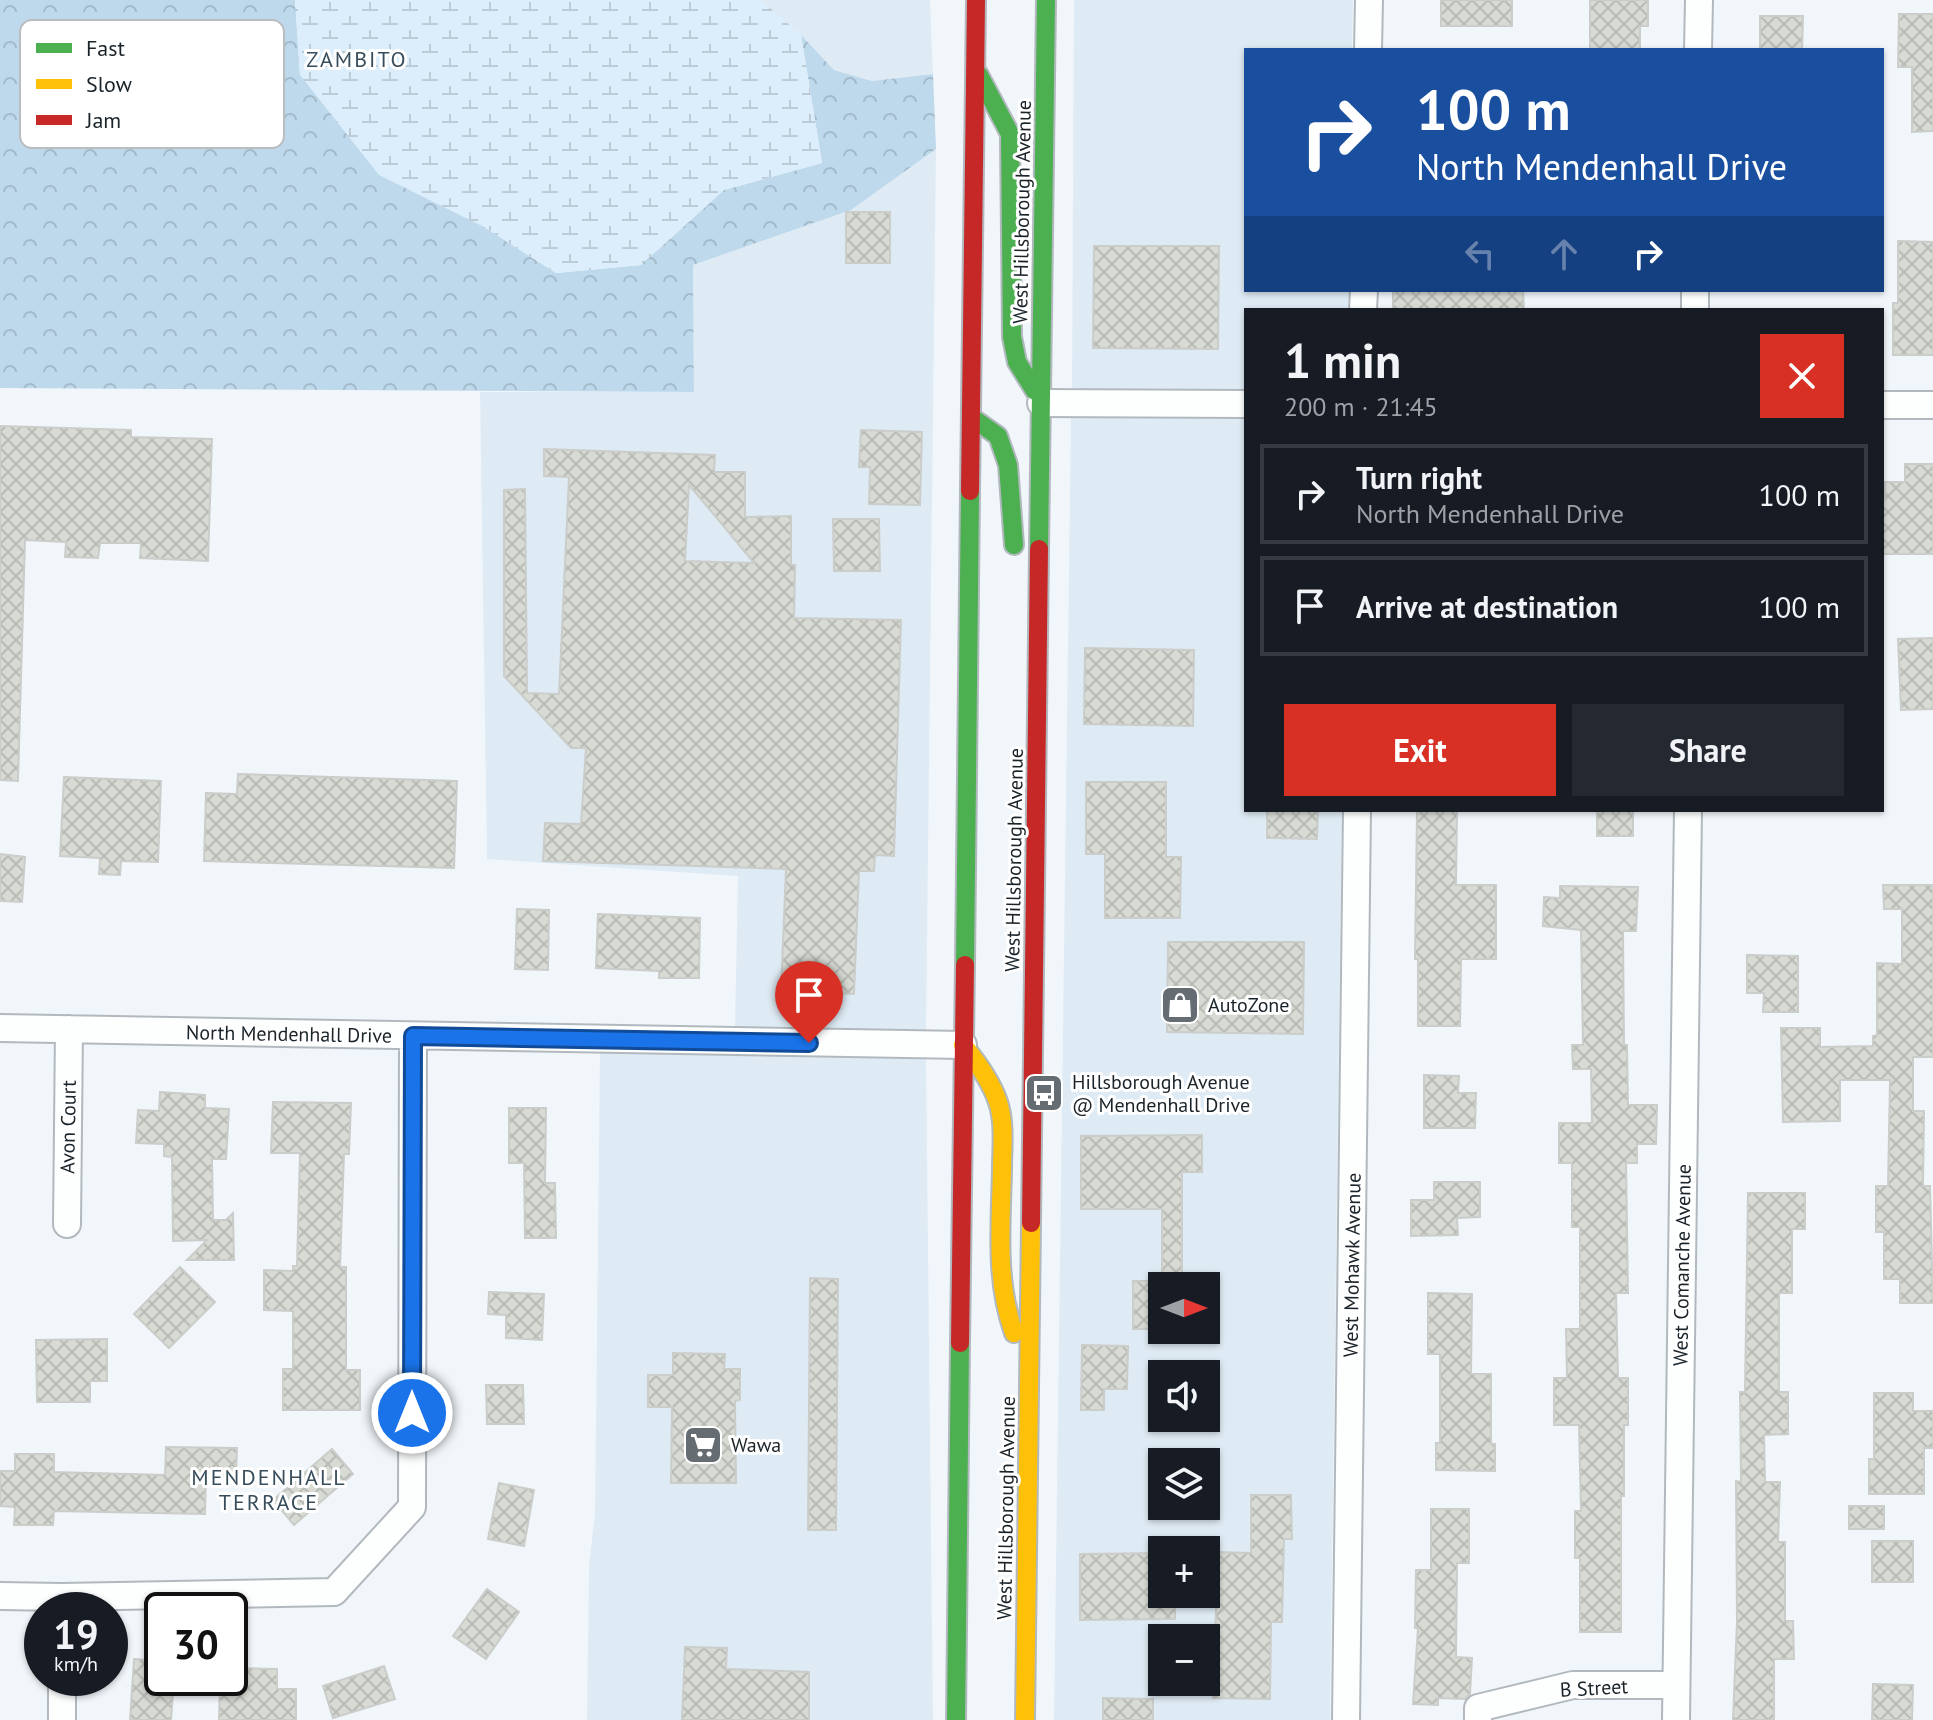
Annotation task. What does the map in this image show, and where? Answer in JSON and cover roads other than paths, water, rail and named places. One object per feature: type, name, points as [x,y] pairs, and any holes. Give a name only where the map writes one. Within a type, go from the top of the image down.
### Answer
[{"type":"main road","points":[[956,1720],[976,0]]},
{"type":"main road","points":[[1035,0],[1046,24]]},
{"type":"main road","name":"West Hillsborough Avenue","points":[[1025,1720],[1046,0]]},
{"type":"main road","points":[[977,71],[1010,134],[1012,337],[1017,362],[1041,403]]},
{"type":"main road","points":[[971,417],[998,436],[1008,465],[1014,561]]},
{"type":"main road","points":[[1019,651],[1021,661],[1038,672]]},
{"type":"main road","points":[[963,1045],[985,1073],[999,1105],[1002,1144],[1001,1277],[1010,1324],[1030,1367]]},
{"type":"street","points":[[1368,48],[1369,0]]},
{"type":"street","points":[[1698,48],[1699,0]]},
{"type":"street","points":[[1041,403],[1244,404]]},
{"type":"street","points":[[1884,405],[1933,405]]},
{"type":"street","name":"West Mohawk Avenue","points":[[1346,1720],[1357,812]]},
{"type":"street","name":"West Comanche Avenue","points":[[1676,1720],[1688,812]]},
{"type":"street","name":"North Mendenhall Drive","points":[[0,1028],[963,1045]]},
{"type":"street","name":"Avon Court","points":[[67,1224],[69,1029]]},
{"type":"street","points":[[128,1601],[334,1592],[412,1507],[413,1036]]},
{"type":"street","points":[[0,1596],[24,1599]]},
{"type":"street","name":"B Street","points":[[1478,1720],[1478,1708],[1573,1685],[1676,1685]]},
{"type":"street","points":[[62,1696],[62,1720]]},
{"type":"place","name":"AutoZone","points":[[1180,1005]]},
{"type":"place","name":"Hillsborough Avenue @ Mendenhall Drive","points":[[1044,1093]]},
{"type":"place","name":"Wawa","points":[[703,1445]]},
{"type":"district","name":"ZAMBITO","points":[[357,59]]},
{"type":"district","name":"MENDENHALL TERRACE","points":[[269,1490]]}]
